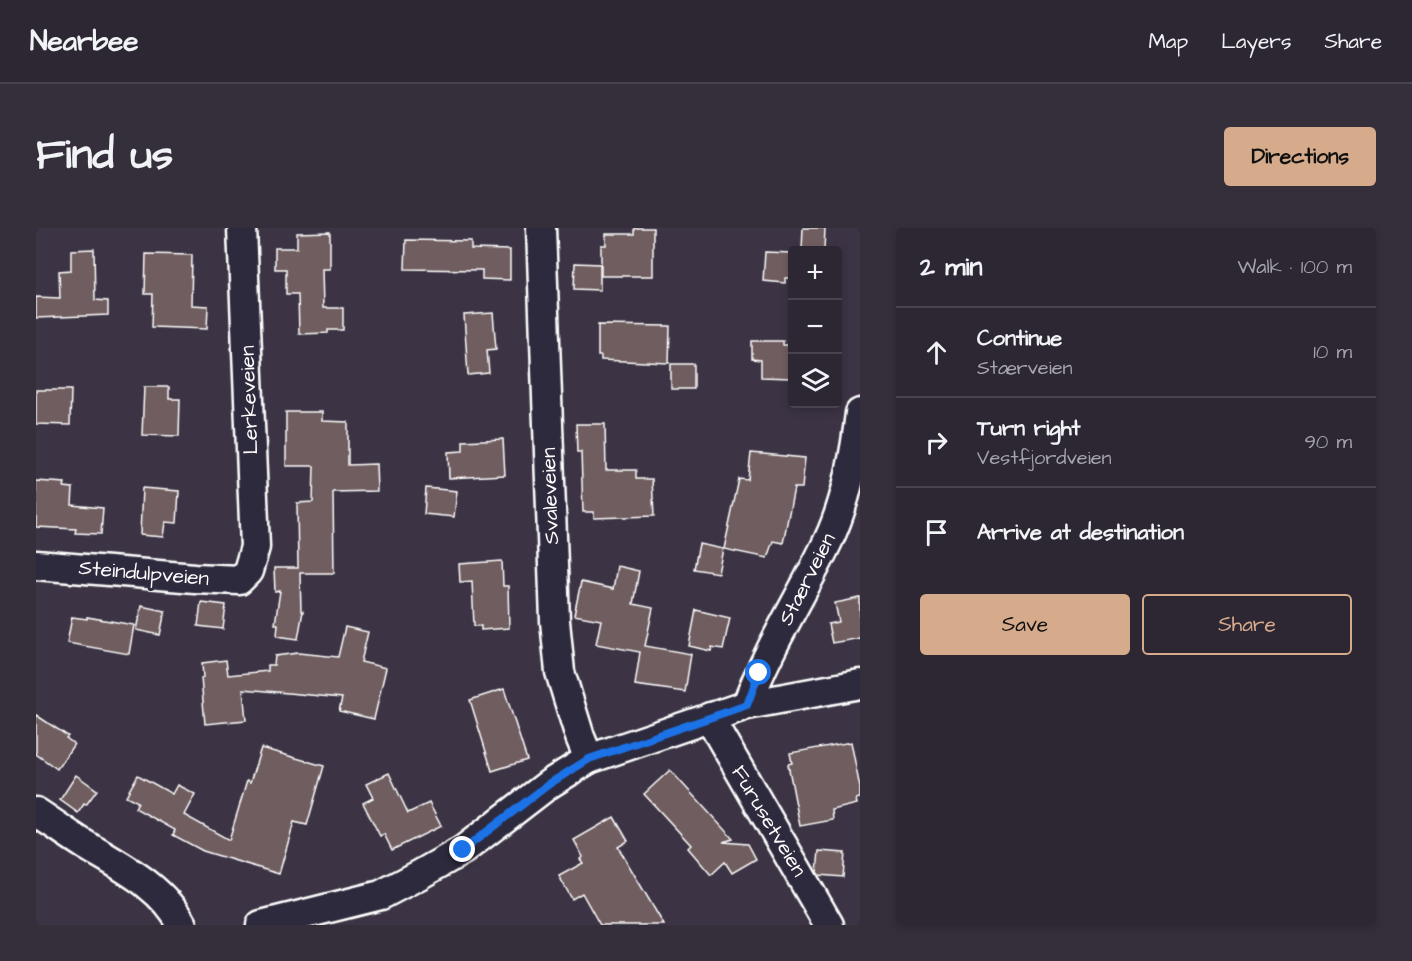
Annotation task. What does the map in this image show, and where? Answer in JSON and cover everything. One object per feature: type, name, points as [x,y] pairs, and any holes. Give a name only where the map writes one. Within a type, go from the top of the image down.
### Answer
[{"type":"street","name":"Lerkeveien","points":[[242,228],[255,547],[248,571]]},
{"type":"street","name":"Svaleveien","points":[[542,228],[555,621],[560,672],[589,759]]},
{"type":"street","name":"Stærveien","points":[[747,705],[759,673],[829,539],[848,487],[860,413]]},
{"type":"street","name":"Steindulpveien","points":[[36,564],[195,579],[239,580],[248,571]]},
{"type":"street","points":[[261,925],[381,895],[463,850],[549,784],[589,759],[747,705],[860,684]]},
{"type":"street","name":"Furusetveien","points":[[710,717],[829,925]]},
{"type":"street","points":[[36,812],[131,872],[153,889],[174,909],[182,925]]},
{"type":"building","points":[[634,228],[653,228],[653,276],[601,276],[601,245],[606,245],[606,234],[634,234]]},
{"type":"building","points":[[803,228],[825,228],[824,246],[802,246]]},
{"type":"building","points":[[330,232],[330,269],[322,269],[323,308],[343,308],[343,330],[299,334],[298,294],[286,294],[286,269],[275,269],[275,248],[297,248],[297,233]]},
{"type":"building","points":[[406,240],[471,241],[471,249],[510,250],[510,280],[482,279],[482,270],[405,269]]},
{"type":"building","points":[[94,249],[95,300],[108,301],[108,315],[36,318],[36,297],[60,298],[59,271],[71,270],[71,250]]},
{"type":"building","points":[[765,252],[788,253],[788,278],[785,278],[785,283],[763,281]]},
{"type":"building","points":[[146,254],[192,255],[191,305],[208,306],[207,329],[152,327],[153,294],[145,294]]},
{"type":"building","points":[[575,263],[600,264],[600,290],[574,289]]},
{"type":"building","points":[[493,313],[496,349],[487,350],[489,373],[468,375],[464,315]]},
{"type":"building","points":[[598,325],[670,326],[669,363],[601,360],[601,356],[598,356]]},
{"type":"building","points":[[752,341],[783,341],[783,345],[788,345],[788,378],[761,377],[761,360],[752,359]]},
{"type":"building","points":[[671,364],[694,364],[694,389],[671,389]]},
{"type":"building","points":[[144,387],[169,387],[169,399],[180,399],[179,436],[142,435]]},
{"type":"building","points":[[36,390],[71,390],[70,425],[36,424]]},
{"type":"building","points":[[286,412],[322,412],[322,421],[348,422],[348,465],[376,464],[377,491],[333,492],[334,573],[300,573],[301,611],[303,611],[298,639],[277,636],[278,624],[275,624],[280,591],[275,592],[274,568],[298,568],[297,503],[313,502],[314,466],[286,466]]},
{"type":"building","points":[[576,424],[605,424],[606,470],[636,470],[636,479],[652,479],[654,516],[594,518],[594,512],[583,512],[581,452],[577,452]]},
{"type":"building","points":[[503,439],[505,475],[449,478],[448,452],[463,451],[463,441]]},
{"type":"building","points":[[751,453],[805,458],[802,488],[794,488],[783,543],[773,541],[767,558],[724,549],[739,479],[748,480]]},
{"type":"building","points":[[36,481],[65,483],[64,487],[73,488],[72,505],[103,508],[101,534],[75,533],[76,529],[36,527]]},
{"type":"building","points":[[142,488],[179,491],[177,523],[165,522],[163,537],[140,535]]},
{"type":"building","points":[[426,488],[457,491],[454,517],[424,514]]},
{"type":"building","points":[[699,544],[723,549],[718,573],[694,569]]},
{"type":"building","points":[[502,561],[503,586],[508,586],[509,628],[481,630],[481,626],[474,626],[472,581],[460,582],[459,564]]},
{"type":"building","points":[[617,566],[639,571],[633,604],[653,608],[645,646],[691,654],[685,692],[635,685],[640,652],[596,644],[601,620],[574,615],[581,582],[613,589]]},
{"type":"building","points":[[860,598],[860,638],[832,643],[828,624],[839,622],[835,603]]},
{"type":"building","points":[[201,602],[226,605],[223,629],[198,626]]},
{"type":"building","points":[[141,606],[165,611],[160,635],[136,630]]},
{"type":"building","points":[[696,610],[730,618],[723,649],[712,647],[711,651],[689,646]]},
{"type":"building","points":[[72,617],[87,619],[87,617],[134,625],[129,654],[67,643]]},
{"type":"building","points":[[345,627],[368,632],[361,662],[386,668],[374,719],[339,711],[342,698],[243,689],[246,720],[205,724],[202,663],[226,660],[228,675],[268,671],[268,665],[274,665],[275,656],[298,653],[338,657]]},
{"type":"building","points":[[504,689],[527,760],[492,771],[470,700]]},
{"type":"building","points":[[36,715],[68,736],[66,738],[74,744],[57,769],[36,754]]},
{"type":"building","points":[[851,742],[860,788],[860,798],[856,799],[857,804],[832,810],[833,820],[800,826],[788,764],[792,763],[790,753]]},
{"type":"building","points":[[261,748],[324,766],[307,825],[294,822],[279,874],[203,851],[173,835],[175,830],[135,808],[138,802],[126,796],[138,775],[172,794],[177,785],[195,794],[184,815],[229,840],[247,781],[250,783]]},
{"type":"building","points":[[670,770],[733,839],[723,842],[748,844],[756,859],[732,873],[725,862],[711,875],[688,848],[691,845],[644,794]]},
{"type":"building","points":[[389,773],[408,813],[429,803],[441,826],[392,850],[384,834],[380,836],[363,803],[373,798],[366,784]]},
{"type":"building","points":[[76,775],[97,790],[78,813],[60,800]]},
{"type":"building","points":[[614,817],[628,841],[618,847],[664,925],[600,925],[582,893],[572,899],[559,876],[583,863],[580,859],[583,857],[574,840]]},
{"type":"building","points":[[819,851],[845,853],[843,877],[819,875],[817,872]]},
{"type":"route","points":[[463,850],[549,784],[589,759],[747,705],[759,673]]}]
